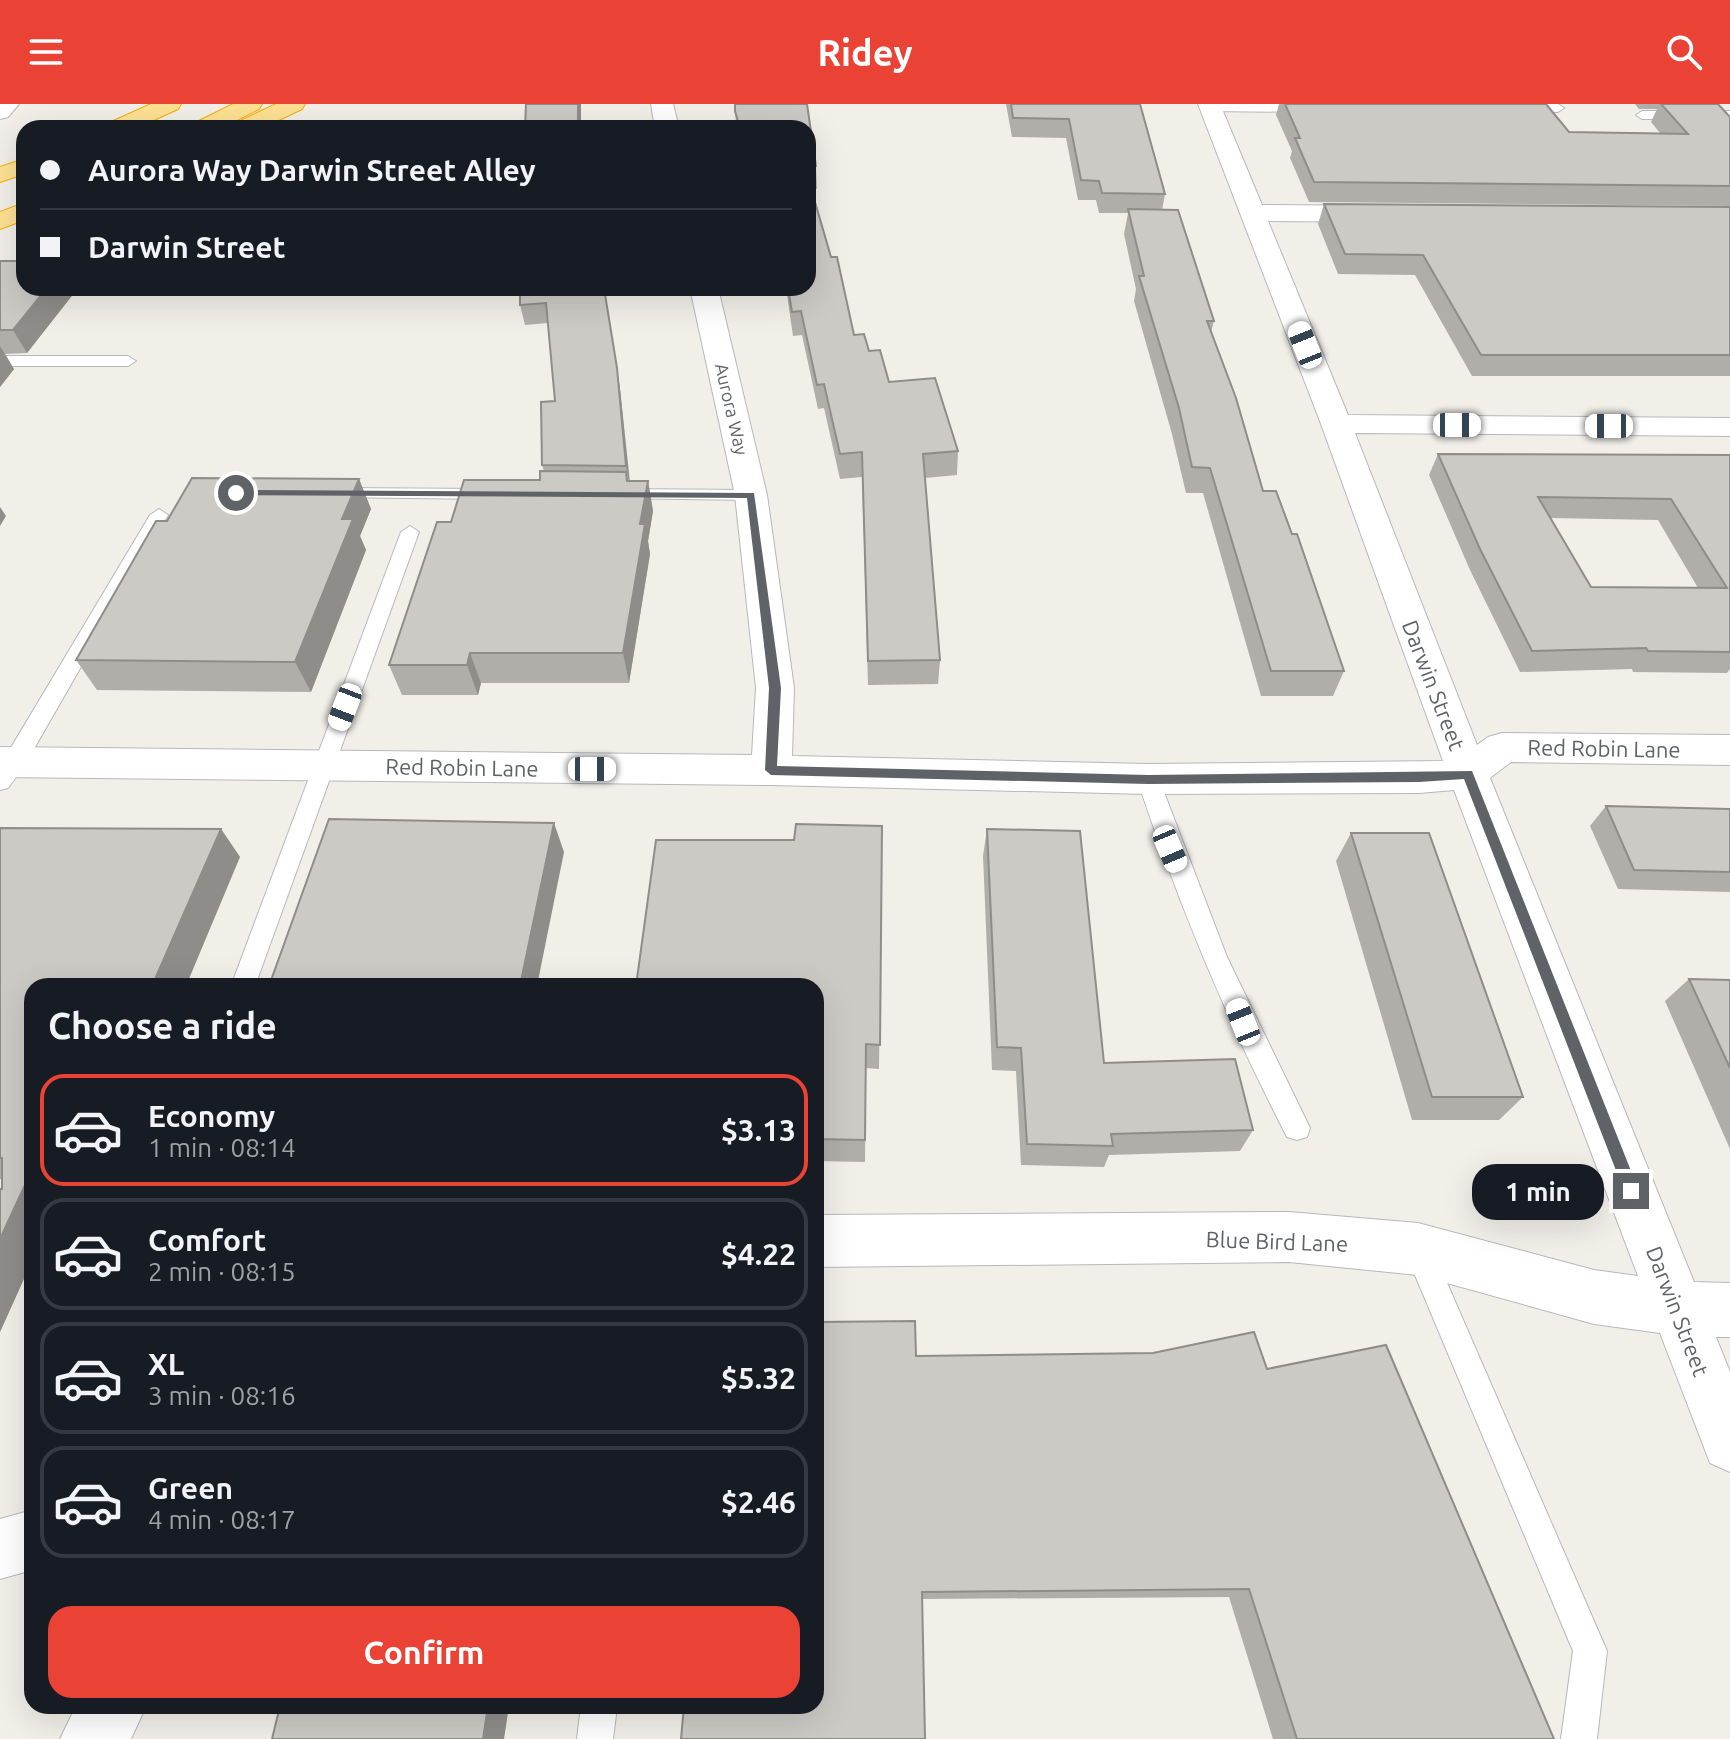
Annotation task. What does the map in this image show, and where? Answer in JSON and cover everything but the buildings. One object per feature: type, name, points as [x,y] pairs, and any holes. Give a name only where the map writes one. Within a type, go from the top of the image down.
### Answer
[{"type":"highway","points":[[134,120],[168,104]]},
{"type":"highway","points":[[219,120],[251,104]]},
{"type":"highway","points":[[261,120],[294,104]]},
{"type":"street","points":[[0,112],[8,104]]},
{"type":"street","name":"Darwin Street","points":[[1210,106],[1730,1443]]},
{"type":"street","points":[[1253,213],[1412,214]]},
{"type":"street","name":"Aurora Way","points":[[706,296],[751,495],[775,688],[771,770]]},
{"type":"street","points":[[1336,424],[1730,427]]},
{"type":"street","name":"Red Robin Lane","points":[[5,769],[323,766],[771,770],[1148,779],[1419,778],[1468,774],[1502,747],[1730,750]]},
{"type":"street","name":"Blue Bird Lane","points":[[824,1241],[1289,1237],[1418,1249],[1594,1297],[1678,1309],[1730,1310]]},
{"type":"street","points":[[0,1549],[24,1542]]},
{"type":"street","points":[[93,1739],[109,1714]]},
{"type":"lane","points":[[1495,108],[1558,108],[1554,104]]},
{"type":"lane","points":[[1210,106],[1321,108]]},
{"type":"lane","points":[[1642,115],[1730,115]]},
{"type":"lane","points":[[0,361],[128,361]]},
{"type":"lane","points":[[315,493],[504,494]]},
{"type":"lane","points":[[599,494],[751,495]]},
{"type":"lane","points":[[5,769],[159,515]]},
{"type":"lane","points":[[246,978],[410,532]]},
{"type":"lane","points":[[1148,779],[1170,849],[1255,1051],[1297,1128]]},
{"type":"lane","points":[[1418,1249],[1590,1651],[1579,1739]]},
{"type":"lane","points":[[595,1739],[598,1714]]},
{"type":"route","points":[[236,493],[751,495],[775,688],[771,770],[1148,779],[1419,778],[1468,774],[1631,1191]]}]
